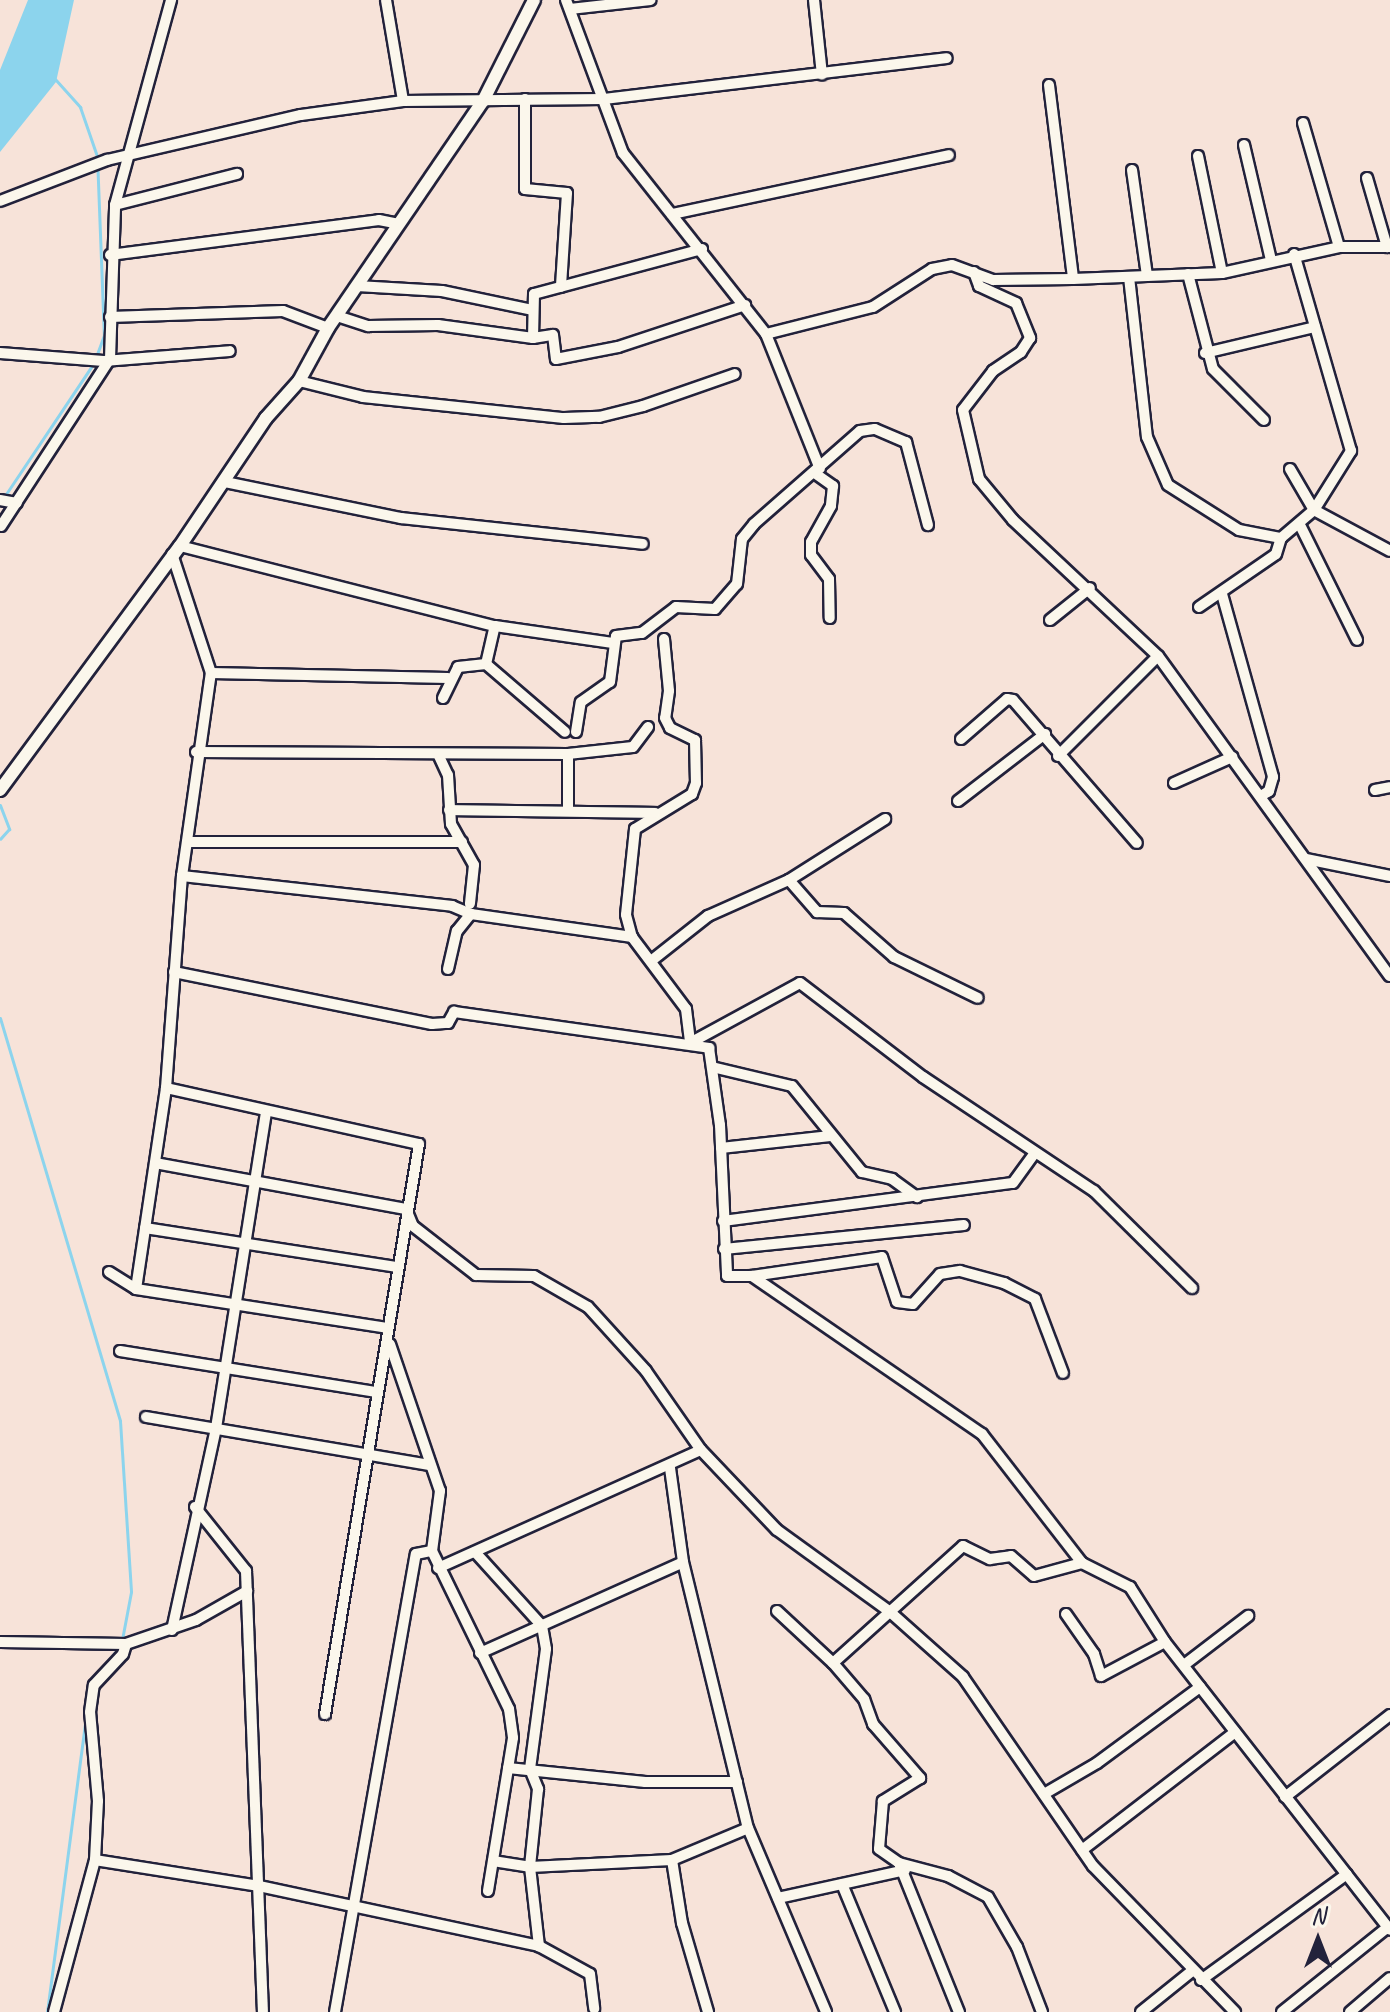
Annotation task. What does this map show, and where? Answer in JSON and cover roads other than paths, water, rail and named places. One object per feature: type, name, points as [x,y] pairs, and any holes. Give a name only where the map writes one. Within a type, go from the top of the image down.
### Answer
[{"type":"street","points":[[1,526],[8,501],[107,360],[110,255],[115,205],[171,0]]},
{"type":"street","points":[[386,0],[403,101]]},
{"type":"street","points":[[0,790],[225,482],[266,418],[299,381],[328,328],[483,101],[534,0]]},
{"type":"street","points":[[650,0],[568,4],[623,153],[702,249],[766,334],[818,471],[833,486],[831,506],[811,542],[811,555],[829,579],[830,618]]},
{"type":"street","points":[[814,0],[822,75]]},
{"type":"street","points":[[0,201],[107,160],[301,115],[403,101],[604,99],[947,58]]},
{"type":"street","points":[[1049,85],[1073,279]]},
{"type":"street","points":[[525,99],[525,189],[567,193],[561,287]]},
{"type":"street","points":[[1303,123],[1339,247]]},
{"type":"street","points":[[1244,145],[1271,260]]},
{"type":"street","points":[[672,214],[949,155]]},
{"type":"street","points":[[1198,156],[1222,273]]},
{"type":"street","points":[[1132,170],[1147,276]]},
{"type":"street","points":[[115,205],[237,174]]},
{"type":"street","points":[[766,334],[873,307],[932,269],[952,265],[993,280],[1129,277],[1222,273],[1294,254],[1339,247],[1388,247],[1367,178]]},
{"type":"street","points":[[110,255],[379,220],[399,224]]},
{"type":"street","points":[[533,338],[534,294],[702,249]]},
{"type":"street","points":[[1129,277],[1134,357],[1147,437],[1168,485],[1239,530],[1281,538],[1301,527],[1351,451],[1294,254]]},
{"type":"street","points":[[974,272],[979,286],[1016,303],[1030,338],[1021,352],[993,371],[963,410],[979,479],[1013,520],[1090,588],[1158,656],[1390,976]]},
{"type":"street","points":[[1188,274],[1205,353],[1213,369],[1264,420]]},
{"type":"street","points":[[357,286],[442,291],[532,310]]},
{"type":"street","points":[[337,316],[368,326],[438,325],[533,338],[554,335],[556,359],[618,347],[745,305]]},
{"type":"street","points":[[110,317],[283,311],[328,328]]},
{"type":"street","points":[[1205,353],[1315,327]]},
{"type":"street","points":[[0,353],[107,360],[230,351]]},
{"type":"street","points":[[299,381],[363,397],[564,418],[599,417],[643,406],[735,374]]},
{"type":"street","points":[[443,698],[448,678],[464,663],[486,664],[571,732],[581,702],[610,682],[613,643],[623,633],[647,630],[667,609],[715,609],[737,584],[742,539],[784,494],[818,471],[860,431],[903,438],[928,525]]},
{"type":"street","points":[[1290,469],[1314,510],[1390,551]]},
{"type":"street","points":[[225,482],[401,518],[643,544]]},
{"type":"street","points":[[1301,527],[1357,640]]},
{"type":"street","points":[[1199,607],[1276,554],[1281,538]]},
{"type":"street","points":[[176,550],[495,626],[613,643]]},
{"type":"street","points":[[136,1289],[166,1088],[182,876],[196,752],[211,673],[176,550]]},
{"type":"street","points":[[1050,620],[1090,588]]},
{"type":"street","points":[[1222,594],[1273,777],[1269,791],[1261,796]]},
{"type":"street","points":[[486,664],[495,626]]},
{"type":"street","points":[[664,639],[669,691],[665,718],[670,728],[695,740],[699,758],[692,794],[642,821],[632,839],[626,915],[632,937],[686,1009],[690,1043]]},
{"type":"street","points":[[1058,756],[1158,656]]},
{"type":"street","points":[[211,673],[448,678]]},
{"type":"street","points":[[961,739],[1010,699],[1045,734],[1058,756],[1137,843]]},
{"type":"street","points":[[196,752],[568,754],[633,747],[648,727]]},
{"type":"street","points":[[958,801],[1045,734]]},
{"type":"street","points":[[438,754],[448,775],[449,810],[475,871],[470,909],[457,931],[448,969]]},
{"type":"street","points":[[568,754],[568,811]]},
{"type":"street","points":[[1174,783],[1232,757]]},
{"type":"street","points":[[1375,790],[1390,787]]},
{"type":"street","points":[[449,810],[657,813]]},
{"type":"street","points":[[651,961],[708,916],[789,880],[885,819]]},
{"type":"street","points":[[187,842],[462,842]]},
{"type":"street","points":[[1305,859],[1390,876]]},
{"type":"street","points":[[182,876],[452,906],[632,937]]},
{"type":"street","points":[[789,880],[817,912],[844,913],[894,957],[978,998]]},
{"type":"street","points":[[174,972],[432,1024],[448,1023],[454,1012],[709,1048],[721,1148],[727,1276],[752,1276],[882,1257],[897,1302],[913,1304],[940,1274],[960,1271],[1004,1283],[1035,1299],[1063,1373]]},
{"type":"street","points":[[690,1043],[800,983],[850,1025],[1034,1154],[1094,1191],[1192,1288]]},
{"type":"street","points":[[712,1067],[792,1086],[862,1172],[892,1179],[917,1197]]},
{"type":"street","points":[[166,1088],[266,1114],[419,1144],[387,1328],[429,1465],[440,1491],[432,1551],[509,1709],[513,1738],[488,1891]]},
{"type":"street","points":[[172,1630],[195,1507],[216,1428],[266,1114]]},
{"type":"street","points":[[721,1148],[830,1136]]},
{"type":"street","points":[[723,1221],[1013,1183],[1034,1154]]},
{"type":"street","points":[[155,1163],[406,1209]]},
{"type":"street","points":[[406,1209],[413,1226],[476,1275],[534,1276],[588,1307],[646,1371],[701,1450],[777,1530],[889,1611],[963,1677],[1082,1850],[1192,1971],[1235,2012]]},
{"type":"street","points":[[724,1249],[964,1225]]},
{"type":"street","points":[[145,1228],[396,1267]]},
{"type":"street","points":[[109,1272],[136,1289],[237,1308],[387,1328]]},
{"type":"street","points":[[752,1276],[982,1434],[1082,1563],[1130,1587],[1165,1642],[1389,1929],[1282,2012]]},
{"type":"street","points":[[325,1714],[377,1392],[390,1342]]},
{"type":"street","points":[[120,1351],[377,1392]]},
{"type":"street","points":[[146,1417],[429,1465]]},
{"type":"street","points":[[438,1568],[670,1468],[701,1450]]},
{"type":"street","points":[[670,1468],[683,1562],[748,1828],[826,2012]]},
{"type":"street","points":[[195,1507],[246,1571],[263,2012]]},
{"type":"street","points":[[833,1663],[963,1546],[990,1559],[1011,1556],[1034,1576],[1082,1563]]},
{"type":"street","points":[[335,2012],[416,1554],[432,1551]]},
{"type":"street","points":[[475,1552],[542,1626],[546,1649],[530,1769],[538,1789],[530,1867],[539,1946]]},
{"type":"street","points":[[480,1653],[683,1562]]},
{"type":"street","points":[[0,1642],[126,1644],[172,1630],[247,1591]]},
{"type":"street","points":[[777,1611],[833,1663],[864,1699],[873,1724],[920,1778],[886,1797],[881,1806],[879,1849],[900,1867],[959,2012]]},
{"type":"street","points":[[1066,1614],[1094,1654],[1101,1676],[1165,1642]]},
{"type":"street","points":[[1184,1665],[1248,1616]]},
{"type":"street","points":[[54,2012],[95,1860],[98,1801],[90,1712],[96,1679],[123,1654],[126,1644]]},
{"type":"street","points":[[1044,1794],[1097,1763],[1200,1687]]},
{"type":"street","points":[[1285,1797],[1390,1715]]},
{"type":"street","points":[[1082,1850],[1235,1732]]},
{"type":"street","points":[[508,1768],[645,1782],[737,1782]]},
{"type":"street","points":[[493,1861],[530,1867],[672,1860],[748,1828]]},
{"type":"street","points":[[95,1860],[259,1886],[539,1946],[590,1974],[594,2009]]},
{"type":"street","points":[[672,1860],[682,1923],[708,2012]]},
{"type":"street","points":[[778,1898],[900,1867],[914,1867],[948,1876],[988,1897],[1017,1947],[1042,2012]]},
{"type":"street","points":[[1201,1980],[1347,1874]]},
{"type":"street","points":[[842,1884],[895,2012]]},
{"type":"street","points":[[1141,2012],[1192,1971]]},
{"type":"street","points":[[1350,2012],[1390,1978]]},
{"type":"water","points":[[28,0],[74,0],[56,82],[0,152],[0,70]]},
{"type":"waterway","points":[[55,79],[80,107],[97,156],[104,335],[96,357]]},
{"type":"waterway","points":[[4,497],[93,364]]},
{"type":"waterway","points":[[0,805],[9,829],[0,839]]},
{"type":"waterway","points":[[0,1018],[120,1421],[131,1592],[121,1645],[94,1678]]},
{"type":"waterway","points":[[47,2012],[90,1684]]}]
